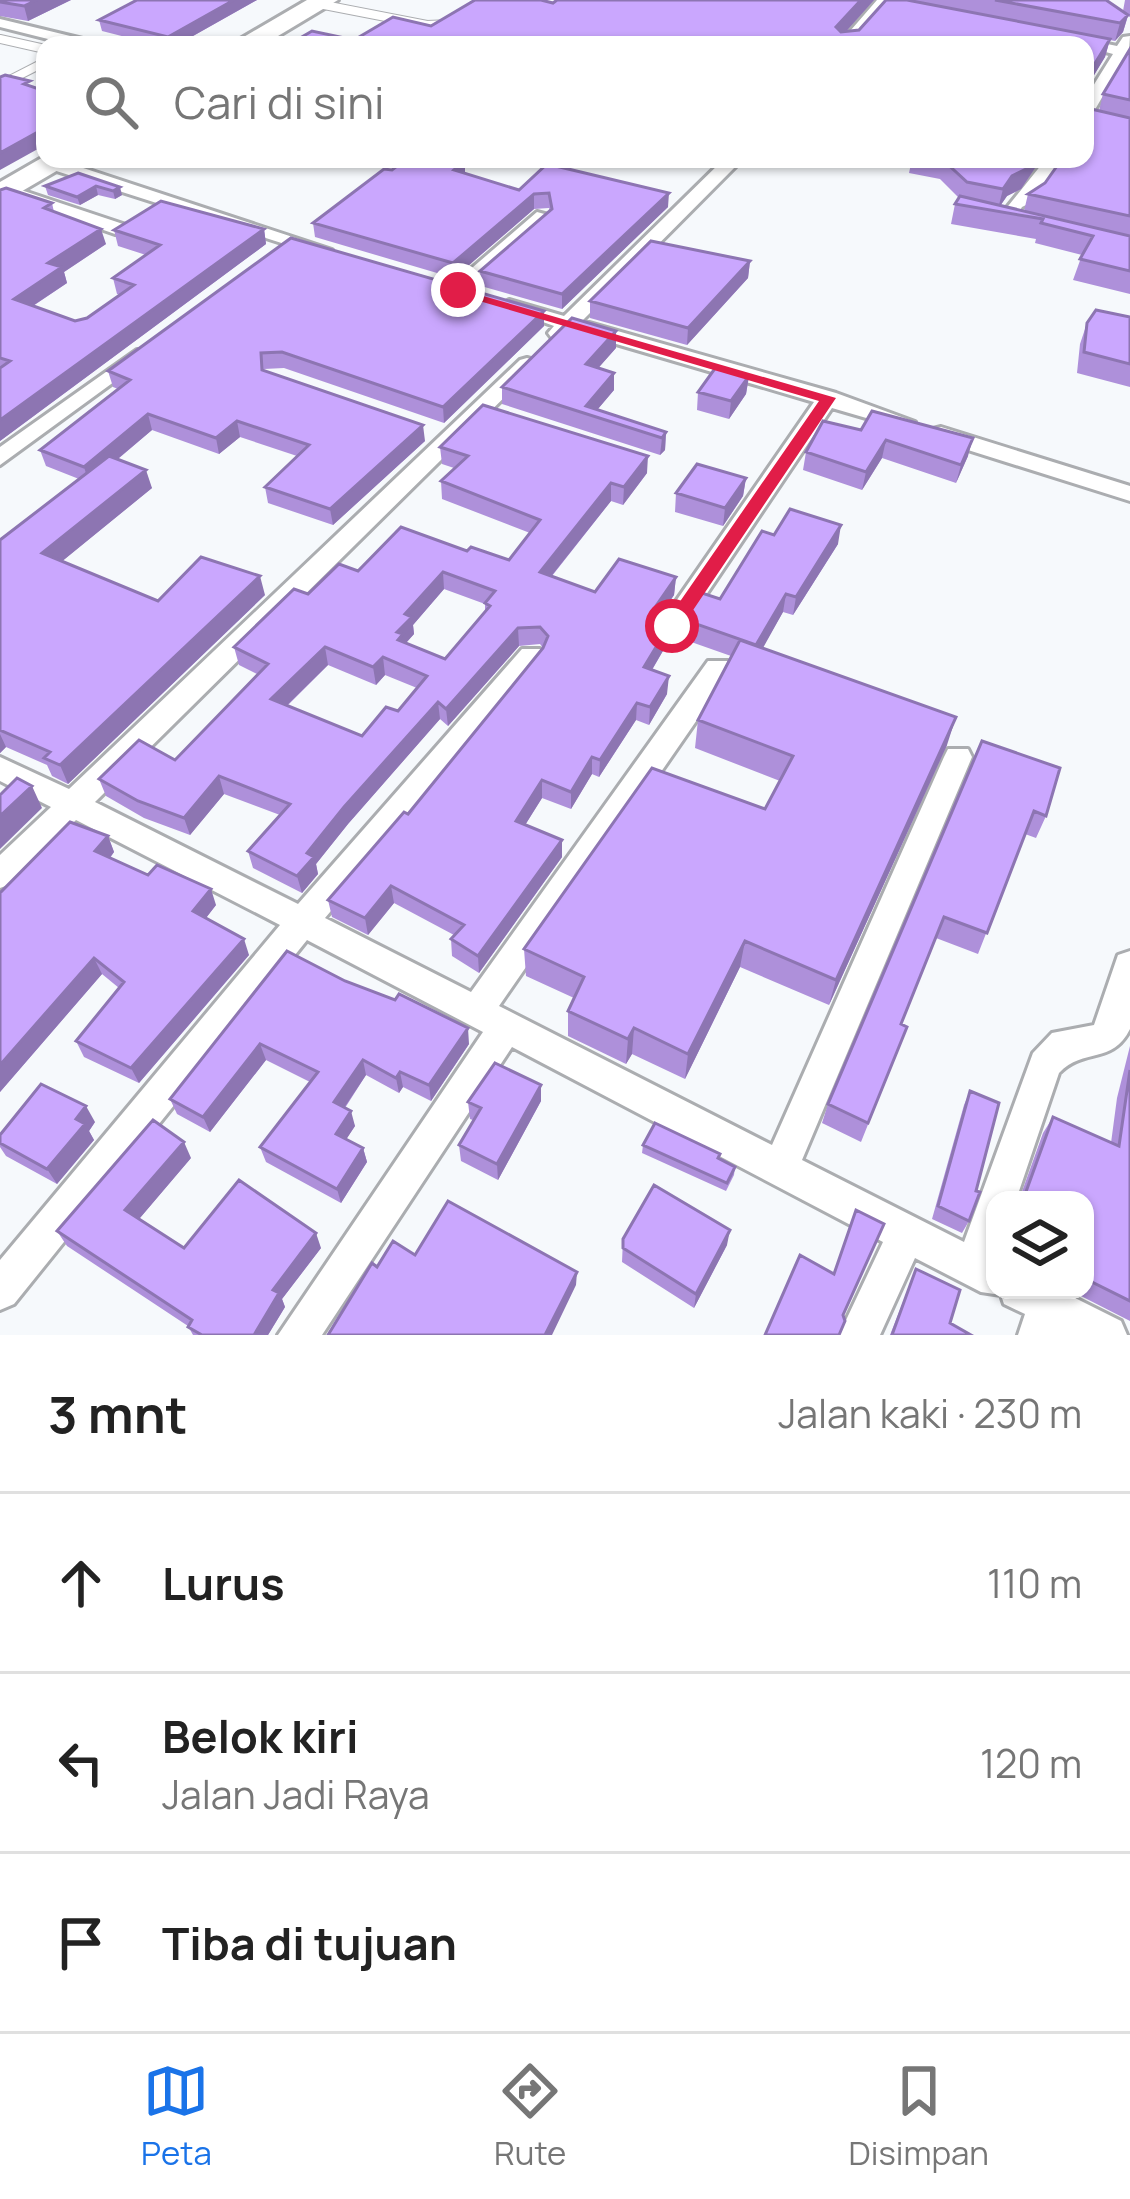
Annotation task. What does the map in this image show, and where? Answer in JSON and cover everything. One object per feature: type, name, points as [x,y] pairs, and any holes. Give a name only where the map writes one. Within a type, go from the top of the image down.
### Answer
[{"type":"highway","points":[[260,36],[330,2]]},
{"type":"highway","points":[[278,36],[330,2]]},
{"type":"highway","points":[[2,188],[37,168]]},
{"type":"street","points":[[853,36],[883,2],[903,9]]},
{"type":"street","points":[[0,23],[53,36]]},
{"type":"street","points":[[1094,41],[1126,44],[1094,100]]},
{"type":"street","points":[[1094,119],[1108,124]]},
{"type":"street","points":[[79,168],[353,259]]},
{"type":"street","points":[[0,875],[439,433],[491,413],[568,324],[725,168]]},
{"type":"street","points":[[1006,221],[1049,168]]},
{"type":"street","points":[[2,188],[122,230]]},
{"type":"street","points":[[543,216],[447,287],[1127,486]]},
{"type":"street","points":[[0,458],[163,336]]},
{"type":"street","points":[[672,626],[828,398]]},
{"type":"street","points":[[0,1290],[305,919],[428,782],[531,656]]},
{"type":"street","points":[[298,1335],[492,1018],[718,668]]},
{"type":"street","points":[[779,1171],[958,757]]},
{"type":"street","points":[[0,768],[305,919],[779,1171],[984,1273]]},
{"type":"street","points":[[1000,1191],[1045,1064],[1064,1044],[1103,1039],[1114,1028],[1130,965]]},
{"type":"street","points":[[860,1335],[906,1235]]},
{"type":"street","points":[[1035,1310],[1107,1335]]},
{"type":"lane","points":[[330,2],[428,25],[454,23]]},
{"type":"lane","points":[[0,38],[36,47]]},
{"type":"lane","points":[[0,80],[36,67]]},
{"type":"building","points":[[0,0],[37,0],[24,6]]},
{"type":"building","points":[[137,0],[234,0],[170,36],[99,20]]},
{"type":"building","points":[[475,0],[861,0],[836,27],[841,32],[859,30],[886,0],[907,0],[1110,39],[1094,65],[1094,36],[361,36],[393,17],[431,26]]},
{"type":"building","points":[[995,0],[1106,0],[1128,15],[1120,23]]},
{"type":"building","points":[[1130,49],[1130,100],[1103,94]]},
{"type":"building","points":[[0,77],[30,81],[24,84],[36,88],[36,133],[0,153]]},
{"type":"building","points":[[1094,110],[1130,118],[1130,216],[1028,194],[1045,183],[1056,168],[1094,168]]},
{"type":"building","points":[[456,168],[519,190],[543,168],[564,168],[669,193],[562,294],[480,271],[552,209],[549,193],[534,194],[453,263],[313,223],[384,169]]},
{"type":"building","points":[[952,168],[1027,168],[1012,176],[1003,189],[967,182]]},
{"type":"building","points":[[78,173],[120,187],[113,191],[96,186],[77,197],[45,186]]},
{"type":"building","points":[[0,190],[52,203],[44,208],[101,229],[48,263],[62,267],[14,299],[75,321],[87,318],[134,285],[113,278],[160,245],[114,230],[161,201],[264,229],[0,420],[0,368],[10,361],[0,358]]},
{"type":"building","points":[[960,196],[1130,236],[1130,271],[1080,259],[1093,236],[1041,223],[1043,219],[955,204]]},
{"type":"building","points":[[291,238],[544,311],[443,407],[282,352],[261,353],[262,370],[423,425],[330,509],[265,487],[309,445],[237,421],[216,438],[148,414],[84,467],[40,450],[130,380],[108,371]]},
{"type":"building","points":[[651,241],[750,261],[688,328],[590,301]]},
{"type":"building","points":[[1096,310],[1130,317],[1130,364],[1084,352],[1087,323]]},
{"type":"building","points":[[572,318],[616,331],[586,364],[614,373],[586,406],[666,432],[662,438],[502,387]]},
{"type":"building","points":[[716,367],[749,376],[731,401],[698,392]]},
{"type":"building","points":[[483,405],[648,456],[624,487],[611,483],[540,572],[595,592],[619,559],[676,577],[656,606],[661,617],[673,619],[644,667],[669,676],[650,707],[637,703],[600,760],[592,757],[571,792],[542,780],[516,821],[562,840],[478,956],[451,939],[464,925],[391,886],[365,918],[328,900],[404,812],[408,814],[543,648],[548,636],[540,627],[518,628],[446,709],[438,702],[344,807],[307,853],[314,857],[297,876],[248,851],[290,804],[219,776],[184,818],[138,801],[99,779],[139,740],[175,760],[268,664],[234,647],[294,589],[308,594],[339,564],[358,571],[401,527],[467,551],[471,547],[509,560],[540,520],[441,481],[468,456],[440,447]],"holes":[[[443,572],[495,591],[485,603],[490,606],[445,659],[398,640],[403,634],[397,632],[412,617],[405,614]],[[325,647],[373,667],[383,657],[427,676],[398,711],[386,707],[362,736],[271,699]]]},
{"type":"building","points":[[872,411],[973,438],[961,465],[886,440],[866,472],[806,452],[823,421],[861,430]]},
{"type":"building","points":[[109,456],[146,470],[42,553],[158,601],[201,557],[260,576],[60,765],[44,758],[50,752],[0,730],[0,540]]},
{"type":"building","points":[[697,464],[746,478],[725,508],[676,493]]},
{"type":"building","points":[[790,509],[841,525],[796,597],[786,594],[756,645],[679,618],[686,616],[702,593],[720,599],[762,531],[774,535]]},
{"type":"building","points":[[740,640],[956,717],[836,980],[745,941],[688,1054],[634,1028],[628,1039],[568,1011],[584,977],[524,949],[652,768],[765,809],[793,756],[698,720]]},
{"type":"building","points":[[982,741],[1060,768],[1046,816],[1034,811],[987,933],[944,917],[868,1123],[828,1104]]},
{"type":"building","points":[[17,778],[32,786],[0,816],[0,795]]},
{"type":"building","points":[[70,822],[108,836],[95,851],[148,875],[157,865],[211,889],[193,911],[244,939],[131,1068],[76,1041],[124,982],[94,958],[0,1065],[0,893]]},
{"type":"building","points":[[287,951],[345,981],[395,1000],[399,994],[468,1028],[429,1085],[400,1072],[396,1078],[363,1060],[334,1102],[351,1111],[336,1134],[363,1148],[337,1189],[260,1147],[318,1072],[260,1044],[203,1117],[170,1099]]},
{"type":"building","points":[[495,1063],[541,1085],[497,1164],[459,1145],[481,1108],[468,1102]]},
{"type":"building","points":[[1130,1070],[1130,1301],[1094,1283],[1094,1191],[1026,1191],[1053,1117],[1119,1146]]},
{"type":"building","points":[[41,1084],[86,1106],[76,1119],[85,1124],[47,1169],[0,1143],[0,1135]]},
{"type":"building","points":[[970,1091],[999,1103],[969,1221],[938,1206]]},
{"type":"building","points":[[153,1120],[184,1142],[125,1210],[184,1248],[239,1180],[316,1233],[273,1290],[279,1293],[254,1335],[202,1335],[188,1327],[192,1320],[57,1231]]},
{"type":"building","points":[[655,1123],[720,1154],[718,1158],[735,1167],[727,1183],[643,1145]]},
{"type":"building","points":[[654,1185],[730,1230],[696,1294],[623,1248],[623,1239]]},
{"type":"building","points":[[448,1201],[577,1272],[545,1335],[328,1335],[372,1263],[377,1267],[393,1241],[415,1255]]},
{"type":"building","points":[[856,1210],[884,1224],[843,1315],[839,1335],[765,1335],[800,1255],[834,1274]]},
{"type":"building","points":[[916,1269],[960,1290],[950,1323],[971,1335],[892,1335]]},
{"type":"route","points":[[458,290],[828,398],[672,626]]}]
